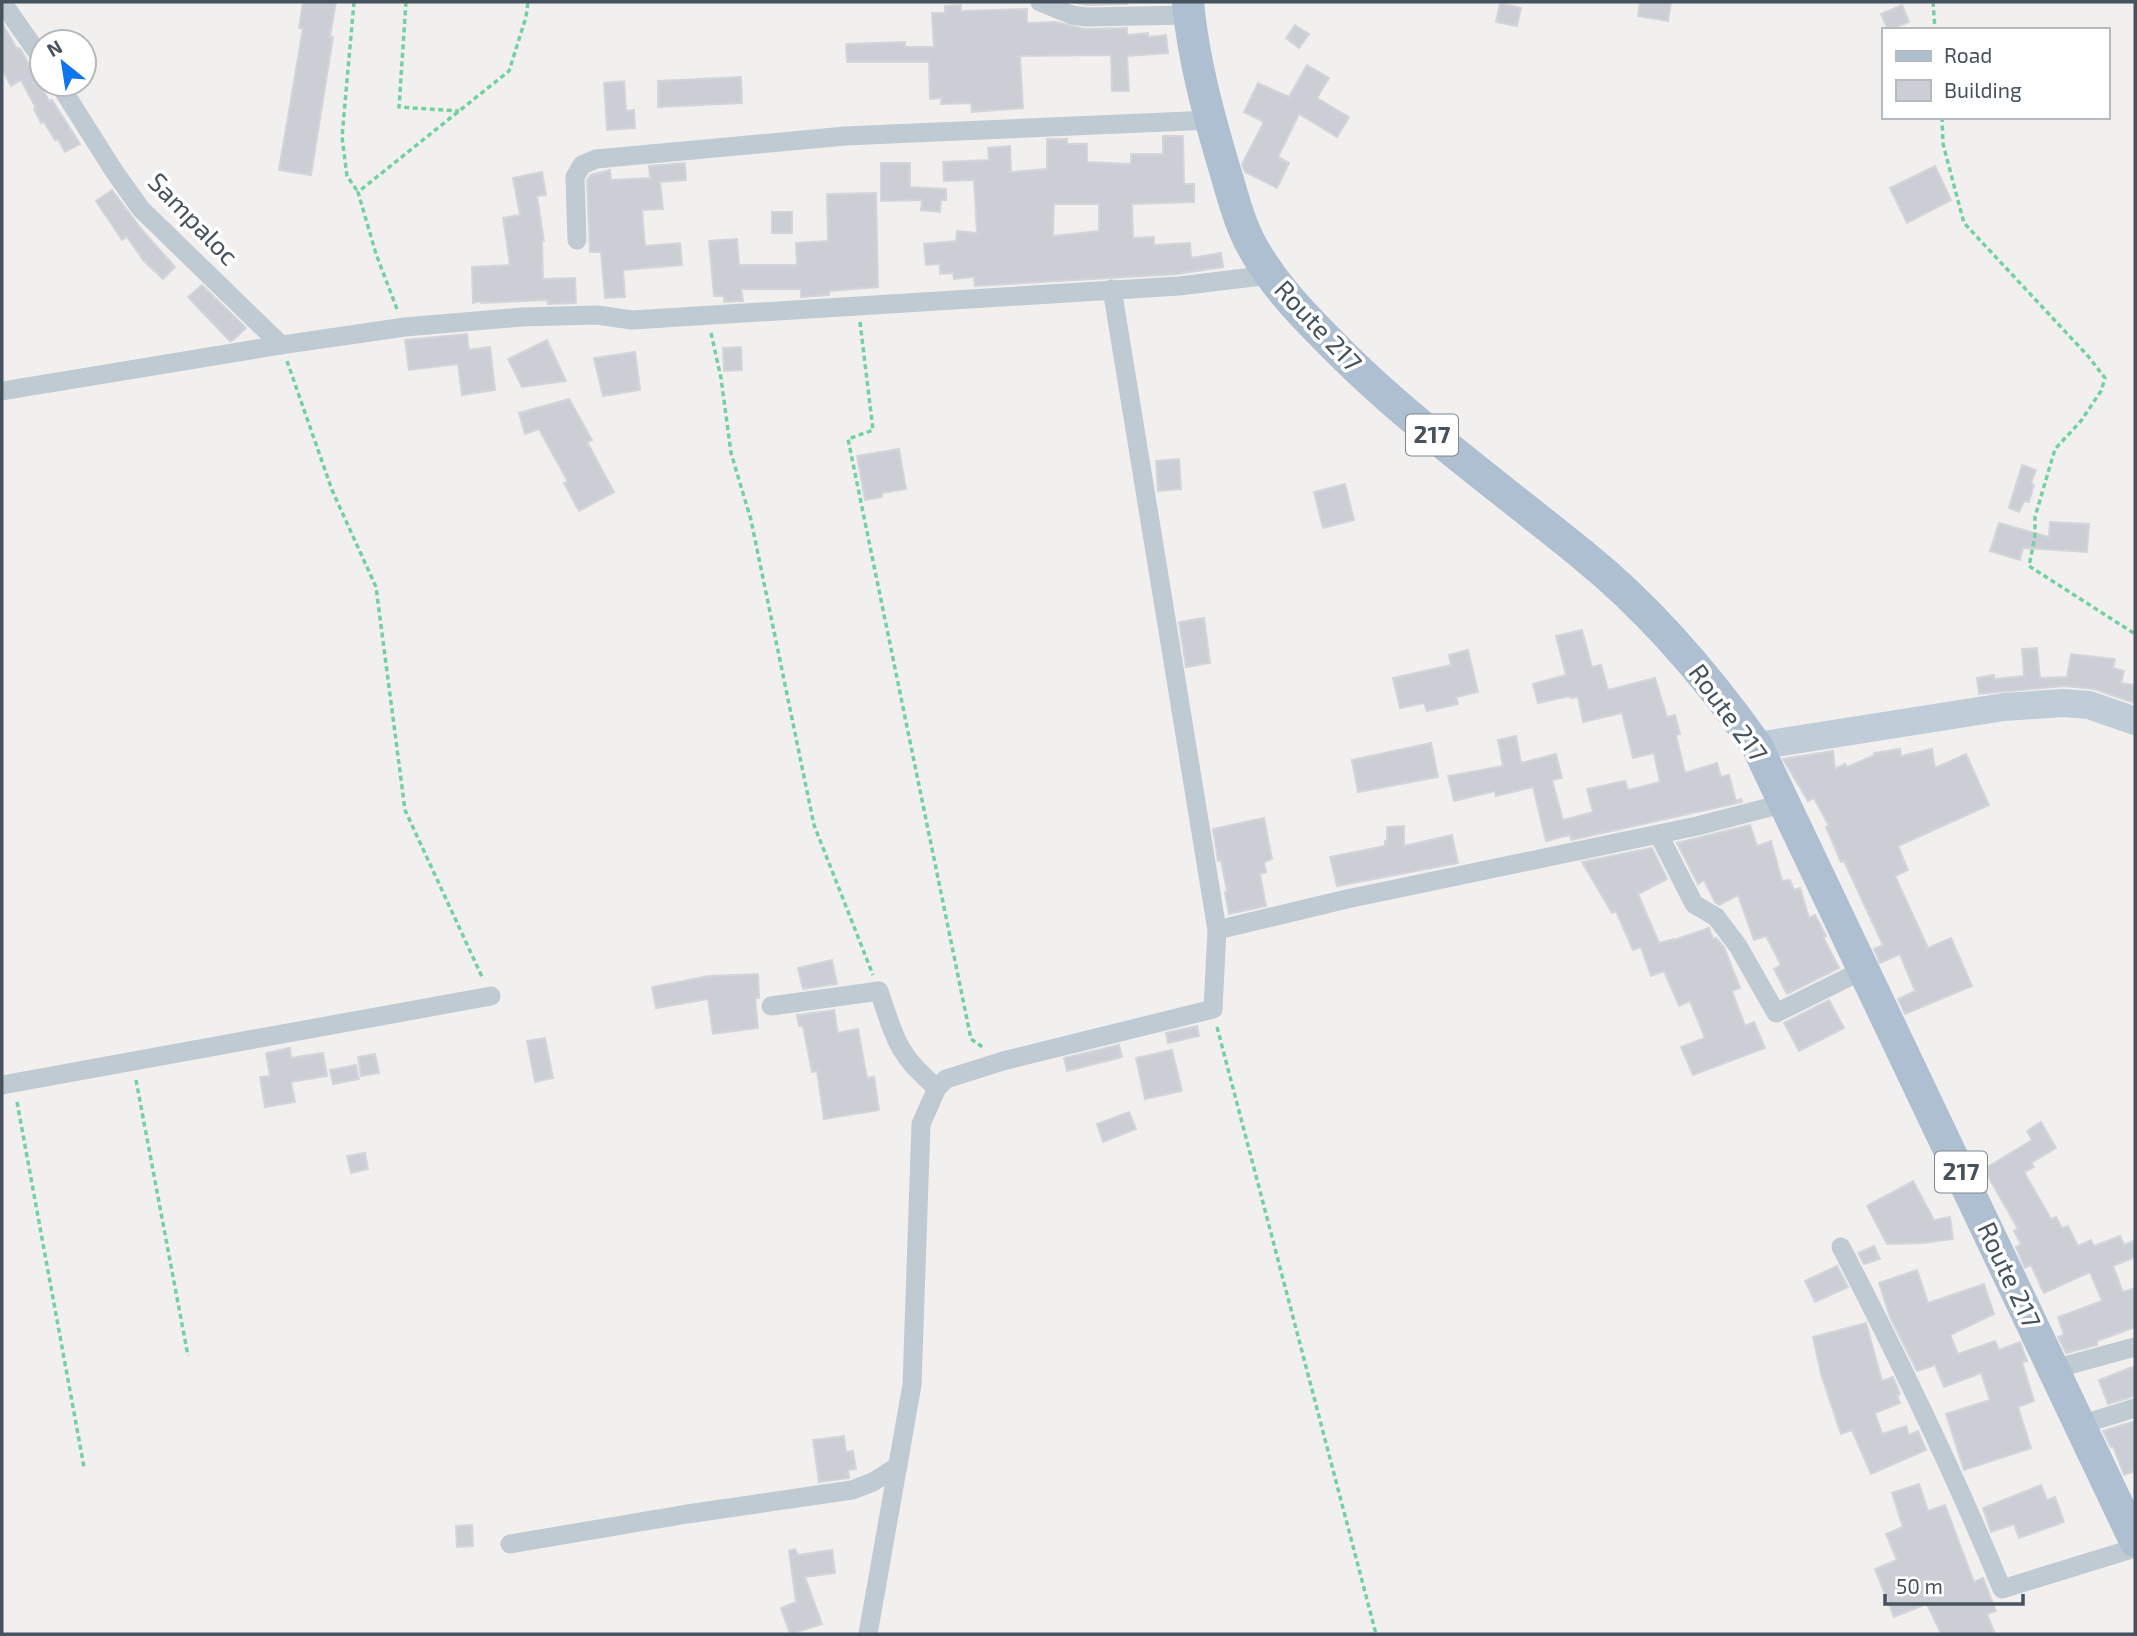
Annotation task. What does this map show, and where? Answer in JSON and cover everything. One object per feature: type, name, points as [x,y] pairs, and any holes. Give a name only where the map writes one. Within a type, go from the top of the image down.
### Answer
[{"type":"main road","name":"Route 217","points":[[1189,8],[1211,120],[1240,216],[1251,245],[1270,275],[1307,320],[1391,400],[1586,556],[1656,622],[1726,702],[1757,746],[2135,1541]]},
{"type":"street","points":[[2,2],[28,39]]},
{"type":"street","points":[[1040,2],[1073,15],[1086,17],[1189,8]]},
{"type":"street","name":"Sampaloc","points":[[68,98],[114,172],[141,209],[281,345]]},
{"type":"street","points":[[577,240],[575,177],[582,164],[596,159],[845,136],[1211,120]]},
{"type":"street","points":[[2,391],[405,327],[523,317],[597,315],[632,320],[1179,286],[1270,275]]},
{"type":"street","points":[[868,1634],[912,1385],[921,1124],[937,1088],[946,1079],[1003,1061],[1213,1009],[1217,930],[1112,289]]},
{"type":"street","points":[[1757,746],[2004,707],[2063,703],[2090,705],[2135,721]]},
{"type":"street","points":[[1217,930],[1583,848],[1659,835],[1786,803]]},
{"type":"street","points":[[1659,835],[1694,904],[1716,917],[1738,946],[1776,1013],[1865,970]]},
{"type":"street","points":[[771,1006],[879,990],[904,1056],[914,1070],[937,1088]]},
{"type":"street","points":[[8,1083],[491,996]]},
{"type":"street","points":[[1841,1247],[1906,1371],[1965,1499],[2002,1589],[2135,1548]]},
{"type":"street","points":[[2054,1369],[2135,1347]]},
{"type":"street","points":[[2080,1425],[2135,1408]]},
{"type":"street","points":[[510,1544],[852,1490],[873,1482],[898,1466]]},
{"type":"path","points":[[354,2],[342,136],[347,176],[358,192],[376,254],[405,327]]},
{"type":"path","points":[[406,2],[399,107],[460,111]]},
{"type":"path","points":[[358,192],[509,71],[526,17],[527,2]]},
{"type":"path","points":[[1933,2],[1935,28]]},
{"type":"path","points":[[1941,119],[1944,145],[1964,223],[2088,356],[2105,378],[2101,391],[2081,421],[2055,449],[2035,517],[2035,536],[2029,566],[2135,634]]},
{"type":"path","points":[[858,305],[873,430],[848,439],[971,1038],[1003,1061]]},
{"type":"path","points":[[706,314],[721,378],[731,453],[751,520],[814,825],[879,990]]},
{"type":"path","points":[[281,345],[332,489],[376,587],[405,810],[491,996]]},
{"type":"path","points":[[1213,1009],[1376,1634]]},
{"type":"path","points":[[132,1061],[188,1356]]},
{"type":"path","points":[[8,1083],[84,1467]]},
{"type":"building","points":[[303,2],[336,2],[311,175],[279,170],[303,28],[299,28]]},
{"type":"building","points":[[1072,2],[1127,2],[1127,4],[1087,5]]},
{"type":"building","points":[[1640,2],[1671,2],[1668,21],[1638,16]]},
{"type":"building","points":[[1500,3],[1521,8],[1517,26],[1496,22]]},
{"type":"building","points":[[961,5],[961,11],[1027,9],[1027,23],[1056,22],[1084,29],[1127,28],[1127,35],[1166,35],[1168,53],[1127,56],[1129,91],[1112,91],[1111,55],[1020,56],[1023,108],[972,112],[971,103],[941,104],[942,98],[930,99],[929,62],[847,62],[846,44],[905,42],[905,47],[934,47],[932,13],[945,13],[945,6]]},
{"type":"building","points":[[1902,5],[1909,22],[1887,28],[1881,14]]},
{"type":"building","points":[[2,23],[28,63],[28,93],[21,80],[11,86],[2,69]]},
{"type":"building","points":[[1295,25],[1309,34],[1299,48],[1286,38]]},
{"type":"building","points":[[1307,65],[1329,78],[1317,98],[1349,117],[1337,137],[1299,114],[1278,157],[1289,163],[1277,188],[1245,172],[1242,164],[1264,122],[1244,112],[1258,83],[1289,97]]},
{"type":"building","points":[[741,77],[742,103],[658,107],[658,81]]},
{"type":"building","points":[[624,81],[626,111],[634,110],[635,128],[607,130],[604,83]]},
{"type":"building","points":[[31,98],[52,100],[80,144],[65,152],[44,122],[41,123],[34,109],[36,108]]},
{"type":"building","points":[[1163,136],[1183,136],[1184,184],[1194,184],[1194,202],[1132,204],[1133,238],[1154,237],[1154,245],[1190,243],[1191,258],[1221,253],[1223,267],[1178,274],[975,286],[974,277],[954,279],[953,273],[940,274],[940,264],[926,265],[924,244],[956,241],[957,231],[977,233],[974,180],[944,181],[943,162],[989,160],[988,148],[1010,146],[1011,172],[1047,169],[1047,139],[1067,139],[1067,144],[1087,144],[1087,162],[1131,164],[1131,154],[1163,154]],"holes":[[[1054,204],[1099,204],[1099,231],[1053,236]]]},
{"type":"building","points":[[685,163],[686,180],[660,182],[663,209],[642,210],[645,246],[680,243],[682,265],[623,270],[625,297],[605,298],[601,252],[590,252],[587,180],[591,175],[610,170],[611,180],[650,178],[649,166]]},
{"type":"building","points":[[881,163],[910,163],[910,187],[946,189],[946,200],[941,200],[940,212],[921,210],[922,200],[881,201]]},
{"type":"building","points":[[1935,166],[1951,200],[1907,223],[1890,188]]},
{"type":"building","points":[[542,172],[546,195],[537,196],[544,241],[543,279],[575,278],[576,303],[548,304],[547,300],[473,303],[472,267],[510,265],[503,218],[520,215],[513,178]]},
{"type":"building","points":[[112,190],[142,230],[175,267],[163,279],[144,261],[127,237],[122,240],[96,201]]},
{"type":"building","points":[[876,193],[878,287],[829,291],[829,295],[801,297],[801,289],[741,289],[743,301],[724,302],[724,296],[714,296],[709,241],[737,239],[739,265],[797,265],[796,243],[828,241],[827,194]]},
{"type":"building","points":[[772,212],[792,212],[792,233],[772,233]]},
{"type":"building","points":[[202,285],[246,328],[233,340],[230,341],[188,297]]},
{"type":"building","points":[[467,334],[469,350],[490,347],[495,390],[462,395],[458,364],[409,370],[405,340]]},
{"type":"building","points":[[547,340],[566,381],[522,387],[508,359]]},
{"type":"building","points":[[741,347],[742,370],[724,371],[723,348]]},
{"type":"building","points":[[635,352],[640,390],[603,396],[594,358]]},
{"type":"building","points":[[569,399],[592,440],[587,442],[614,492],[579,511],[564,483],[568,482],[539,429],[525,434],[519,413]]},
{"type":"building","points":[[899,449],[906,489],[882,493],[882,497],[865,500],[857,456]]},
{"type":"building","points":[[1179,459],[1181,489],[1158,491],[1156,461]]},
{"type":"building","points":[[2022,465],[2036,470],[2031,483],[2034,485],[2029,502],[2024,501],[2019,512],[2009,508]]},
{"type":"building","points":[[1345,484],[1354,520],[1323,528],[1314,492]]},
{"type":"building","points":[[2050,522],[2089,524],[2087,552],[2023,548],[2020,560],[1990,551],[1999,523],[2049,537]]},
{"type":"building","points":[[1204,618],[1210,663],[1186,667],[1179,622]]},
{"type":"building","points":[[1582,630],[1592,667],[1601,665],[1608,690],[1655,678],[1667,717],[1675,715],[1680,734],[1676,735],[1685,773],[1717,763],[1721,777],[1729,775],[1736,801],[1741,799],[1742,802],[1571,840],[1570,835],[1546,841],[1533,787],[1496,796],[1495,791],[1454,801],[1448,776],[1503,766],[1498,740],[1516,736],[1521,763],[1556,754],[1562,778],[1552,780],[1563,820],[1593,812],[1587,789],[1625,781],[1628,790],[1660,782],[1654,753],[1633,758],[1622,713],[1583,722],[1578,697],[1570,696],[1538,703],[1533,684],[1566,675],[1556,636]]},
{"type":"building","points":[[2037,648],[2040,678],[2067,677],[2071,654],[2115,659],[2113,668],[2124,671],[2121,683],[2135,685],[2135,703],[2094,689],[2064,686],[1979,694],[1977,678],[1994,675],[1994,679],[2024,676],[2022,649]]},
{"type":"building","points":[[1468,650],[1478,692],[1456,697],[1458,704],[1427,711],[1424,703],[1400,708],[1393,678],[1451,665],[1449,655]]},
{"type":"building","points":[[1431,743],[1438,777],[1358,792],[1352,760]]},
{"type":"building","points":[[1900,749],[1901,756],[1932,749],[1935,768],[1966,754],[1989,805],[1898,846],[1908,870],[1895,876],[1928,948],[1951,938],[1972,986],[1905,1014],[1898,999],[1915,991],[1900,954],[1880,963],[1874,949],[1883,945],[1844,861],[1841,862],[1826,827],[1829,826],[1814,798],[1808,801],[1783,759],[1833,751],[1835,769],[1845,764],[1847,767],[1875,755],[1874,753]]},
{"type":"building","points":[[1264,818],[1272,859],[1264,862],[1266,872],[1260,874],[1266,906],[1229,914],[1227,891],[1221,860],[1218,861],[1213,829]]},
{"type":"building","points":[[1750,825],[1757,846],[1771,841],[1782,881],[1790,880],[1794,890],[1800,888],[1809,918],[1815,915],[1839,968],[1787,994],[1774,969],[1781,965],[1766,936],[1754,940],[1738,895],[1719,905],[1715,902],[1704,880],[1698,884],[1677,843]]},
{"type":"building","points":[[1404,826],[1404,846],[1452,835],[1458,863],[1337,886],[1330,857],[1385,846],[1387,827]]},
{"type":"building","points":[[1652,848],[1667,879],[1638,894],[1659,943],[1709,928],[1713,939],[1716,938],[1724,947],[1740,988],[1732,991],[1745,1026],[1754,1022],[1765,1048],[1693,1075],[1681,1047],[1705,1038],[1690,1001],[1679,1006],[1664,971],[1651,976],[1641,947],[1633,950],[1616,911],[1612,913],[1582,862]]},
{"type":"building","points":[[832,960],[837,984],[803,989],[798,968]]},
{"type":"building","points":[[758,974],[759,998],[755,998],[758,1028],[713,1034],[708,999],[656,1008],[652,987],[709,976]]},
{"type":"building","points":[[1829,1000],[1844,1028],[1799,1051],[1784,1023]]},
{"type":"building","points":[[834,1010],[838,1033],[858,1029],[867,1078],[874,1077],[879,1110],[824,1119],[817,1071],[812,1072],[803,1026],[799,1026],[797,1015]]},
{"type":"building","points":[[1197,1026],[1199,1036],[1168,1043],[1166,1033]]},
{"type":"building","points":[[545,1038],[553,1078],[535,1082],[527,1041]]},
{"type":"building","points":[[1119,1045],[1122,1057],[1067,1071],[1064,1058]]},
{"type":"building","points":[[290,1048],[291,1058],[323,1053],[327,1076],[291,1082],[295,1102],[265,1107],[260,1077],[270,1076],[266,1053]]},
{"type":"building","points":[[1172,1050],[1182,1091],[1145,1099],[1136,1058]]},
{"type":"building","points":[[375,1054],[379,1073],[361,1076],[358,1057]]},
{"type":"building","points":[[356,1065],[359,1079],[333,1084],[330,1070]]},
{"type":"building","points":[[1129,1112],[1136,1129],[1103,1142],[1097,1124]]},
{"type":"building","points":[[2041,1122],[2056,1148],[2031,1163],[2034,1167],[2024,1172],[2051,1219],[2056,1217],[2062,1228],[2068,1226],[2078,1246],[2091,1240],[2094,1246],[2120,1236],[2124,1245],[2135,1240],[2135,1257],[2113,1266],[2123,1292],[2135,1288],[2135,1327],[2097,1341],[2097,1345],[2066,1353],[2058,1337],[2064,1335],[2058,1317],[2102,1301],[2090,1272],[2044,1293],[2031,1265],[2025,1268],[2016,1247],[2021,1244],[2014,1231],[2018,1229],[1984,1169],[2032,1140],[2027,1131]]},
{"type":"building","points":[[365,1153],[368,1169],[351,1173],[347,1156]]},
{"type":"building","points":[[1913,1181],[1934,1220],[1950,1217],[1953,1239],[1887,1244],[1867,1206]]},
{"type":"building","points":[[1874,1246],[1880,1259],[1864,1264],[1858,1253]]},
{"type":"building","points":[[1837,1266],[1848,1287],[1815,1302],[1805,1281]]},
{"type":"building","points":[[1917,1270],[1928,1303],[1984,1284],[1994,1314],[1950,1335],[1958,1354],[1995,1341],[1999,1350],[2020,1342],[2027,1361],[2022,1362],[2034,1401],[2018,1407],[2031,1448],[1964,1470],[1946,1414],[1990,1400],[1981,1373],[1944,1387],[1935,1365],[1917,1371],[1890,1317],[1879,1283]]},
{"type":"building","points":[[1866,1323],[1882,1381],[1893,1377],[1900,1394],[1897,1395],[1900,1403],[1875,1413],[1882,1434],[1906,1426],[1909,1435],[1918,1431],[1926,1450],[1871,1474],[1852,1430],[1841,1434],[1821,1374],[1813,1337]]},
{"type":"building","points":[[2135,1366],[2135,1396],[2108,1404],[2099,1380]]},
{"type":"building","points":[[2135,1421],[2135,1471],[2124,1475],[2113,1446],[2111,1447],[2103,1431]]},
{"type":"building","points":[[844,1436],[846,1452],[853,1451],[856,1469],[848,1470],[849,1478],[819,1482],[813,1440]]},
{"type":"building","points":[[1919,1484],[1928,1511],[1945,1505],[1974,1582],[1983,1578],[1996,1611],[1987,1614],[1995,1634],[1941,1634],[1927,1604],[1894,1617],[1875,1569],[1897,1560],[1886,1534],[1903,1527],[1892,1493]]},
{"type":"building","points":[[2041,1485],[2047,1500],[2055,1497],[2064,1522],[2019,1538],[2014,1524],[1991,1532],[1983,1508]]},
{"type":"building","points":[[472,1525],[473,1546],[457,1547],[456,1526]]},
{"type":"building","points":[[795,1549],[798,1555],[832,1550],[835,1573],[805,1577],[822,1624],[790,1634],[781,1608],[796,1602],[789,1551]]}]
